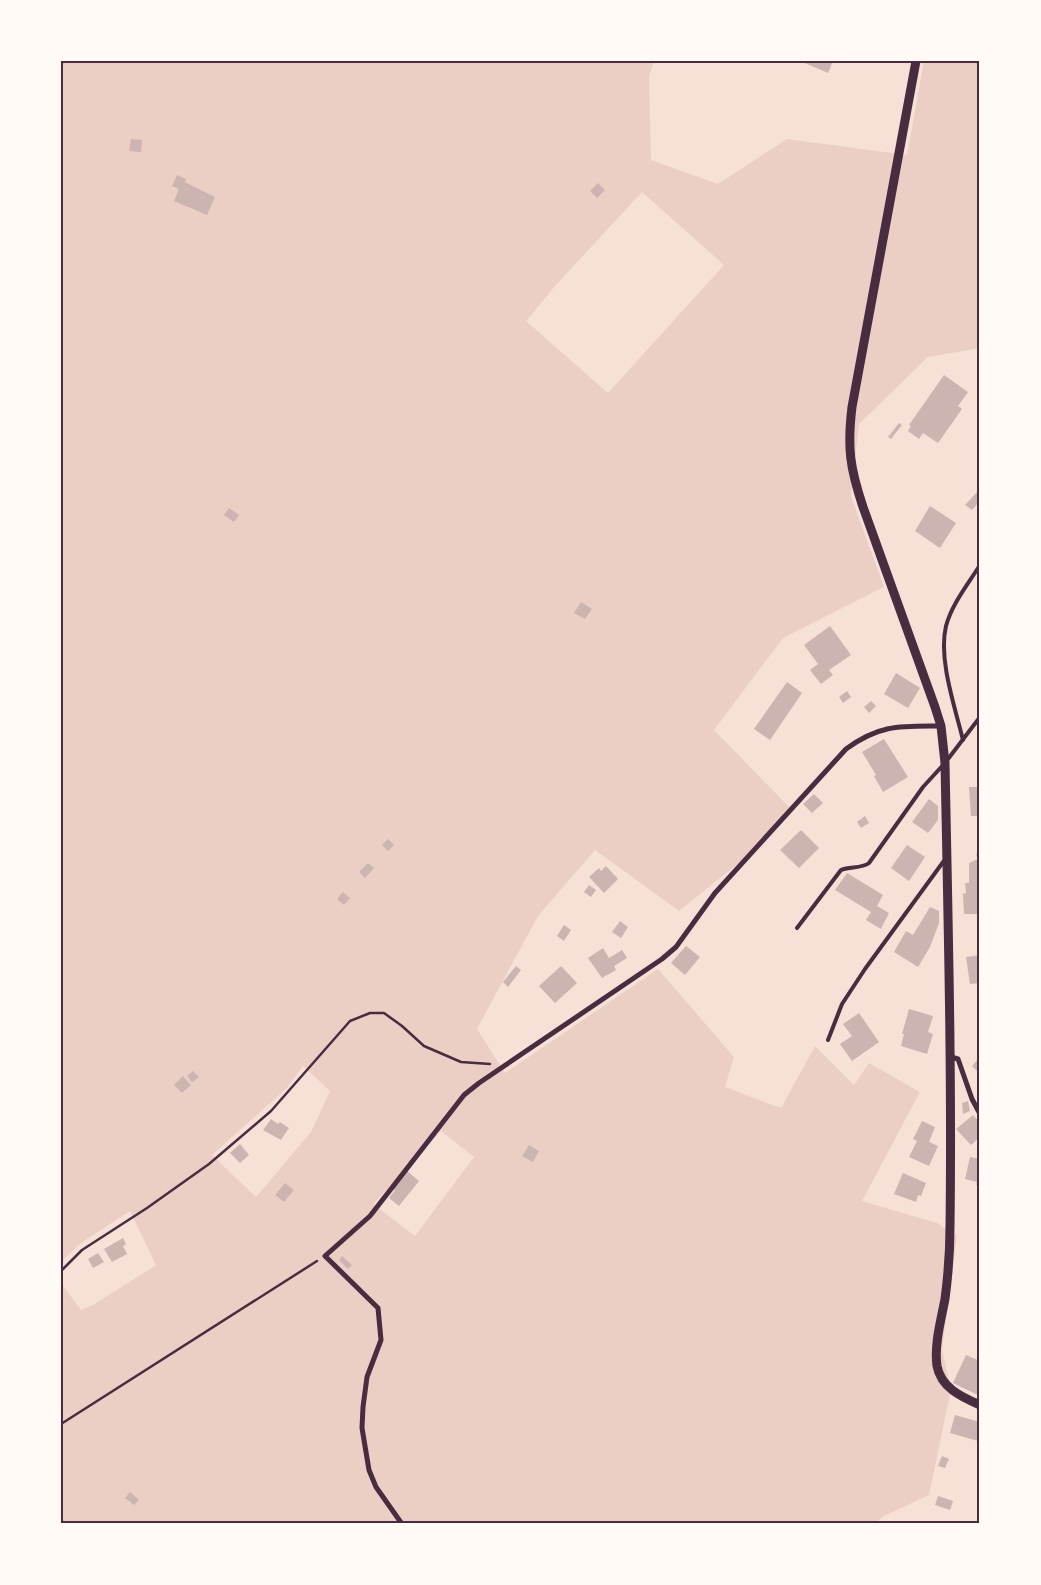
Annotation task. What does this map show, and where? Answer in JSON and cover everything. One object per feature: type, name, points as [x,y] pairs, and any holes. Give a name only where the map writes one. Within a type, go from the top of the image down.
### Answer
[{"type":"street","points":[[916,61],[852,407],[849,451],[852,474],[941,726],[945,763],[951,1057],[950,1230],[946,1294],[936,1354],[938,1368],[945,1384],[960,1396],[980,1404]]},
{"type":"street","points":[[402,1524],[376,1487],[369,1470],[362,1428],[362,1406],[367,1377],[381,1340],[378,1308],[325,1256],[370,1216],[464,1095],[662,959],[676,947],[715,893],[846,749],[871,734],[890,727],[941,726]]},
{"type":"street","points":[[951,1057],[958,1059],[972,1099],[980,1114]]},
{"type":"lane","points":[[963,740],[944,656],[944,641],[947,625],[954,608],[980,565]]},
{"type":"lane","points":[[798,928],[841,870],[848,867],[865,866],[869,863],[923,787],[945,763],[980,717]]},
{"type":"lane","points":[[828,1040],[842,1004],[865,969],[947,857]]},
{"type":"path","points":[[61,1271],[82,1250],[201,1170],[271,1111],[350,1021],[370,1013],[384,1013],[424,1046],[461,1062],[506,1065]]},
{"type":"path","points":[[61,1424],[325,1256]]},
{"type":"shaded area","points":[[61,61],[654,61],[649,77],[651,160],[718,184],[787,139],[907,155],[924,61],[980,61],[980,348],[928,357],[859,424],[851,496],[884,587],[783,638],[714,730],[793,811],[760,846],[679,911],[595,850],[538,916],[477,1029],[505,1073],[658,969],[734,1057],[725,1087],[781,1108],[815,1046],[854,1085],[869,1063],[920,1092],[862,1201],[937,1223],[957,1236],[942,1350],[951,1389],[929,1495],[884,1516],[873,1524],[61,1524],[61,1283],[81,1310],[93,1305],[156,1265],[130,1211],[81,1243],[61,1262]],"holes":[[[642,192],[724,265],[608,393],[526,321],[556,285]],[[303,1066],[330,1091],[311,1132],[256,1197],[212,1155],[286,1089]],[[441,1131],[474,1157],[415,1236],[373,1204]]]},
{"type":"building","points":[[800,61],[833,61],[828,73]]},
{"type":"building","points":[[131,139],[142,140],[141,152],[129,151]]},
{"type":"building","points":[[177,175],[186,179],[185,182],[215,197],[207,215],[174,201],[179,189],[172,186]]},
{"type":"building","points":[[598,183],[605,190],[597,198],[590,191]]},
{"type":"building","points":[[944,375],[968,392],[958,406],[962,409],[938,443],[923,433],[919,439],[908,431],[911,426],[909,425]]},
{"type":"building","points":[[899,423],[902,425],[891,439],[888,437]]},
{"type":"building","points":[[980,489],[980,501],[972,510],[965,505]]},
{"type":"building","points":[[930,506],[956,523],[940,548],[915,531]]},
{"type":"building","points":[[229,508],[239,515],[234,522],[224,515]]},
{"type":"building","points":[[581,602],[592,609],[585,619],[574,613]]},
{"type":"building","points":[[830,626],[851,655],[829,670],[833,675],[821,684],[810,670],[818,664],[804,645]]},
{"type":"building","points":[[896,673],[920,688],[908,708],[884,694]]},
{"type":"building","points":[[787,682],[802,693],[770,740],[754,729]]},
{"type":"building","points":[[847,691],[851,697],[843,703],[839,697]]},
{"type":"building","points":[[871,701],[876,706],[869,713],[864,707]]},
{"type":"building","points":[[884,739],[908,777],[883,792],[874,776],[876,775],[862,752]]},
{"type":"building","points":[[969,787],[980,787],[980,816],[971,816]]},
{"type":"building","points":[[814,794],[823,803],[812,813],[803,804]]},
{"type":"building","points":[[929,799],[938,806],[938,820],[928,833],[912,822]]},
{"type":"building","points":[[865,816],[869,823],[861,828],[857,822]]},
{"type":"building","points":[[801,830],[819,848],[799,868],[780,850]]},
{"type":"building","points":[[388,839],[394,845],[388,851],[382,845]]},
{"type":"building","points":[[907,845],[925,857],[909,881],[891,868]]},
{"type":"building","points":[[980,852],[980,912],[978,914],[964,914],[963,894],[966,893],[965,883],[969,883],[969,863],[978,859],[976,854]]},
{"type":"building","points":[[368,863],[374,868],[365,878],[359,872]]},
{"type":"building","points":[[606,866],[618,879],[604,893],[589,877],[599,868],[601,871]]},
{"type":"building","points":[[847,873],[883,895],[877,906],[889,913],[881,929],[866,920],[871,912],[835,890]]},
{"type":"building","points":[[589,885],[596,890],[591,897],[584,892]]},
{"type":"building","points":[[343,892],[350,898],[344,905],[337,899]]},
{"type":"building","points":[[930,907],[939,911],[939,923],[930,947],[918,967],[894,952],[906,931],[913,935]]},
{"type":"building","points":[[620,921],[628,927],[621,938],[612,932]]},
{"type":"building","points":[[564,925],[571,930],[564,941],[557,936]]},
{"type":"building","points":[[686,946],[700,957],[685,975],[671,963]]},
{"type":"building","points":[[603,948],[609,958],[622,950],[627,958],[614,966],[616,970],[602,978],[588,958]]},
{"type":"building","points":[[980,955],[980,983],[970,984],[966,957]]},
{"type":"building","points":[[516,966],[521,970],[508,987],[503,982]]},
{"type":"building","points":[[561,966],[577,983],[555,1003],[539,986]]},
{"type":"building","points":[[909,1009],[933,1016],[928,1032],[933,1034],[927,1054],[901,1046],[904,1034],[902,1034]]},
{"type":"building","points":[[859,1013],[879,1042],[852,1061],[840,1044],[852,1036],[843,1024]]},
{"type":"building","points":[[980,1057],[980,1074],[972,1066]]},
{"type":"building","points":[[193,1071],[199,1077],[192,1082],[187,1076]]},
{"type":"building","points":[[183,1076],[191,1085],[182,1093],[174,1085]]},
{"type":"building","points":[[968,1101],[970,1111],[963,1114],[962,1103]]},
{"type":"building","points":[[973,1115],[980,1123],[980,1137],[971,1145],[956,1129]]},
{"type":"building","points":[[271,1119],[289,1128],[281,1140],[263,1130]]},
{"type":"building","points":[[922,1121],[935,1127],[929,1142],[938,1146],[929,1166],[909,1157],[917,1141],[913,1139]]},
{"type":"building","points":[[240,1144],[249,1155],[240,1163],[230,1153]]},
{"type":"building","points":[[529,1145],[539,1151],[533,1162],[522,1156]]},
{"type":"building","points":[[970,1157],[980,1159],[980,1186],[976,1185],[977,1182],[965,1179]]},
{"type":"building","points":[[407,1171],[419,1181],[399,1206],[389,1198],[395,1190],[393,1189]]},
{"type":"building","points":[[903,1173],[926,1183],[921,1196],[918,1195],[916,1202],[894,1194]]},
{"type":"building","points":[[285,1183],[294,1190],[284,1202],[275,1195]]},
{"type":"building","points":[[123,1238],[126,1244],[123,1246],[127,1254],[112,1262],[104,1249]]},
{"type":"building","points":[[98,1253],[104,1262],[93,1268],[88,1259]]},
{"type":"building","points":[[342,1256],[352,1265],[348,1269],[339,1260]]},
{"type":"building","points":[[966,1355],[980,1361],[980,1396],[953,1383]]},
{"type":"building","points":[[955,1415],[980,1422],[978,1441],[950,1433]]},
{"type":"building","points":[[942,1456],[949,1459],[945,1468],[938,1466]]},
{"type":"building","points":[[130,1492],[139,1500],[134,1505],[125,1498]]},
{"type":"building","points":[[938,1496],[953,1501],[950,1510],[935,1505]]}]
